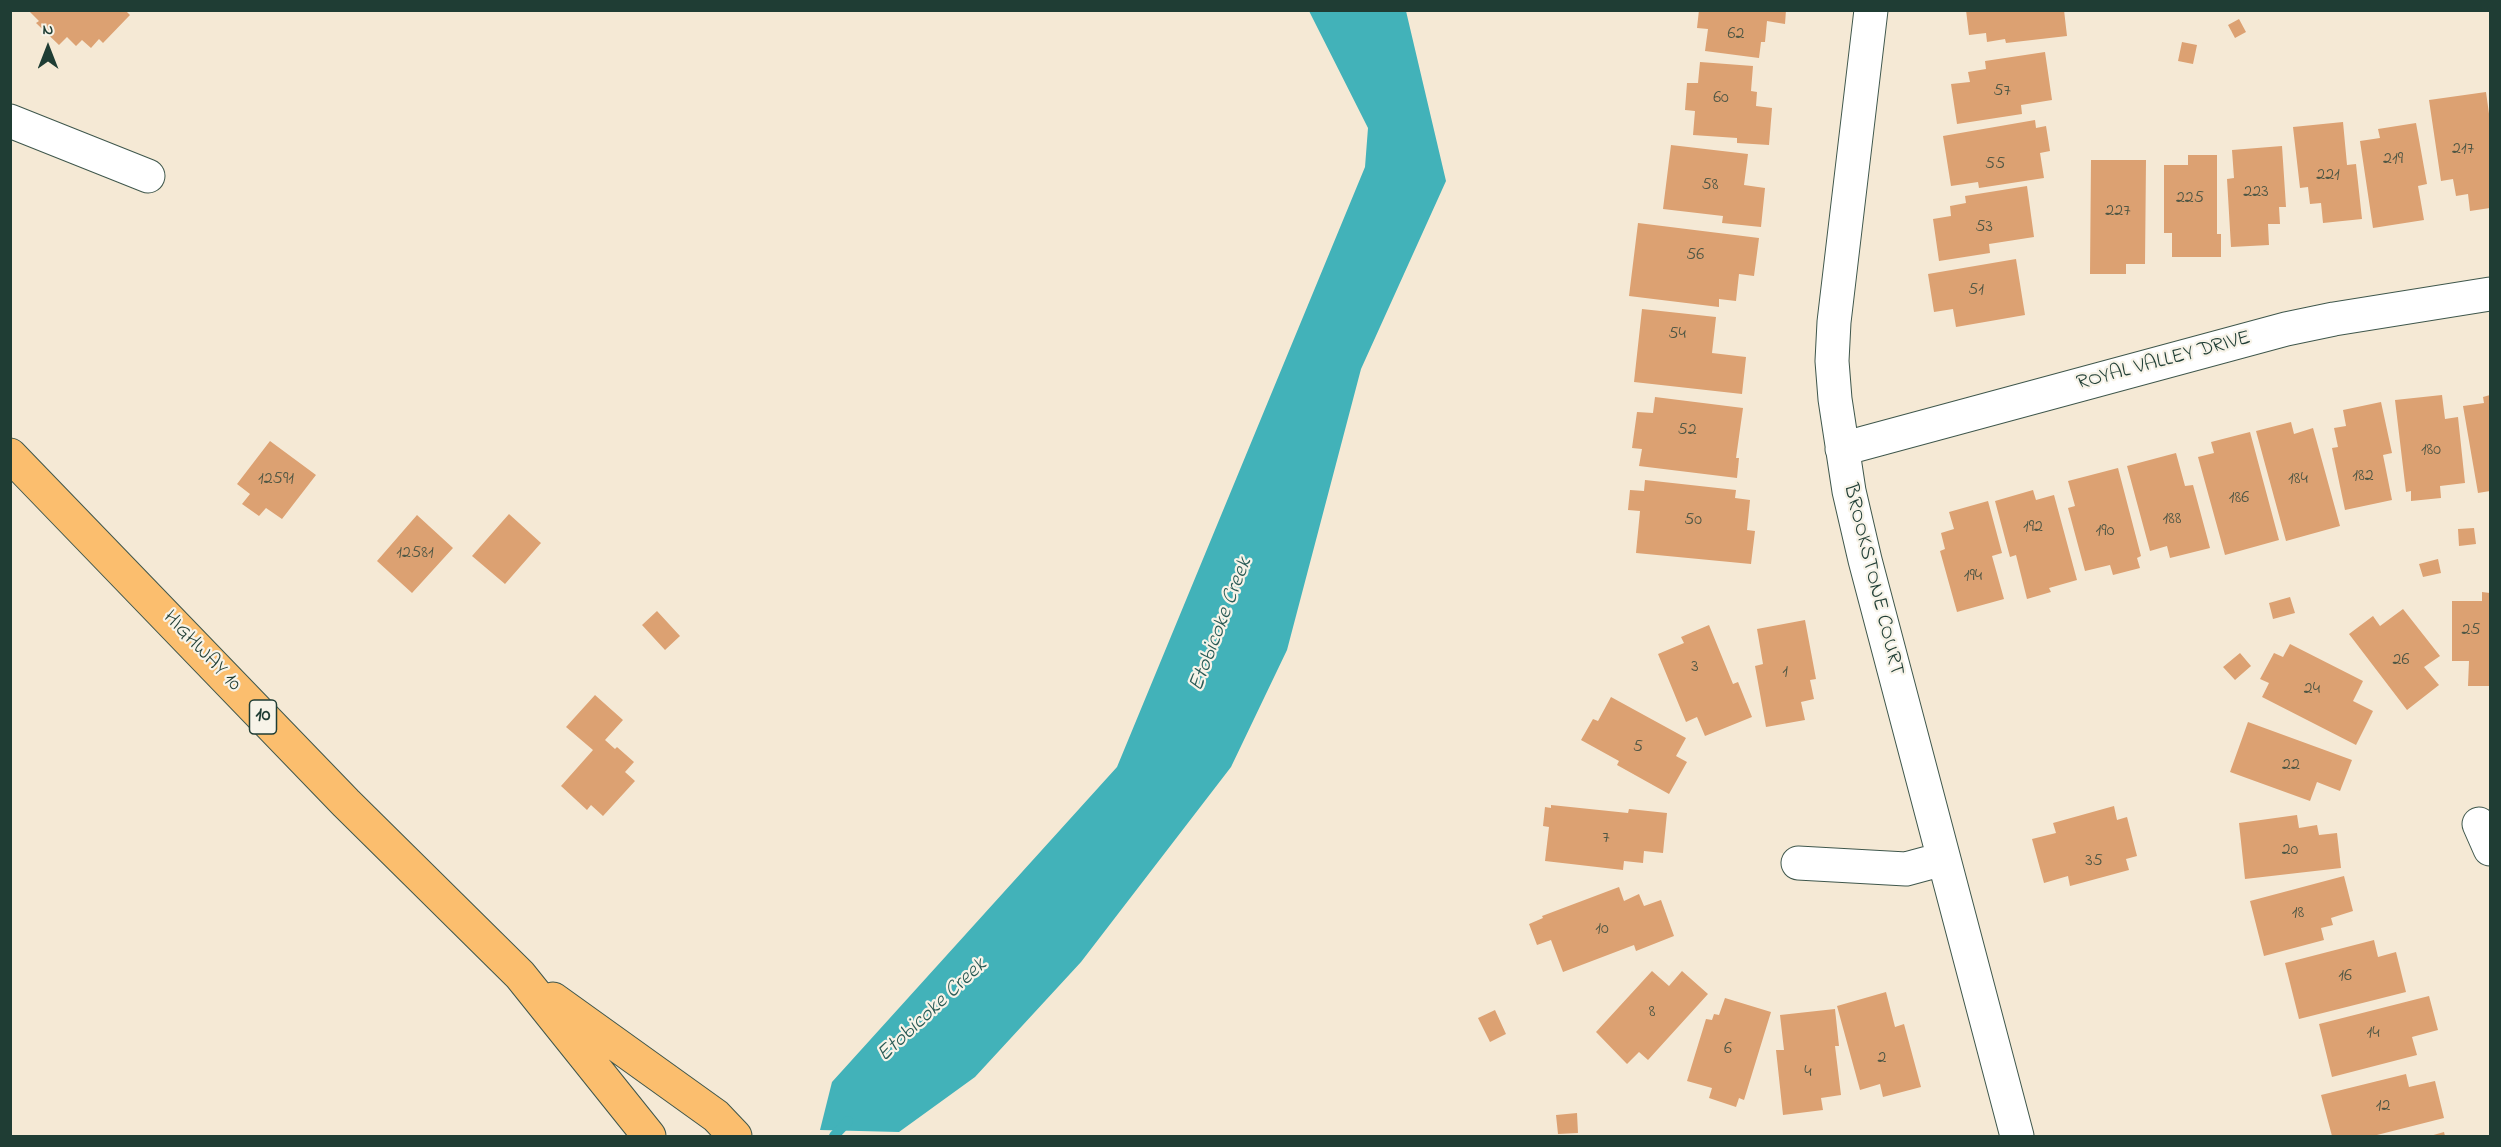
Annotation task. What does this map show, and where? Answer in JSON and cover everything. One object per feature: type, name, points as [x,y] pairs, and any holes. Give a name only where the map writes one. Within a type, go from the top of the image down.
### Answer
[{"type":"highway","name":"HIGHWAY 10","points":[[10,455],[346,803],[520,975]]},
{"type":"highway","points":[[520,975],[725,1126]]},
{"type":"highway","points":[[520,975],[649,1137]]},
{"type":"street","name":"BROOKSTONE COURT","points":[[1871,10],[1834,322],[1832,361],[1842,449],[1865,560],[2016,1137]]},
{"type":"street","points":[[10,121],[148,176]]},
{"type":"street","name":"ROYAL VALLEY DRIVE","points":[[1842,449],[2286,329],[2490,294]]},
{"type":"street","points":[[1798,863],[1906,869],[1943,859]]},
{"type":"water","points":[[1309,11],[1406,11],[1446,181],[1361,369],[1287,650],[1231,767],[1081,962],[975,1077],[899,1132],[820,1130],[832,1082],[1117,767],[1365,167],[1368,128]]},
{"type":"building","points":[[28,10],[125,10],[130,15],[103,43],[99,39],[91,48],[82,40],[76,46],[67,37],[59,45],[36,23],[39,21]]},
{"type":"building","points":[[1699,10],[1786,10],[1785,24],[1767,21],[1765,42],[1761,42],[1759,58],[1705,51],[1708,29],[1697,28]]},
{"type":"building","points":[[1966,10],[2064,10],[2067,36],[2006,43],[2005,39],[1987,42],[1986,33],[1969,35]]},
{"type":"building","points":[[2239,19],[2246,32],[2235,38],[2228,25]]},
{"type":"building","points":[[2182,42],[2197,45],[2193,64],[2178,61]]},
{"type":"building","points":[[2045,52],[2052,100],[2021,105],[2022,114],[1957,124],[1951,84],[1970,82],[1968,72],[1986,69],[1985,61]]},
{"type":"building","points":[[1700,62],[1753,66],[1751,91],[1757,92],[1756,106],[1772,108],[1769,145],[1737,143],[1737,138],[1693,135],[1695,111],[1685,110],[1687,83],[1698,83]]},
{"type":"building","points":[[2486,92],[2490,121],[2490,208],[2470,211],[2468,194],[2456,196],[2453,179],[2441,181],[2429,100]]},
{"type":"building","points":[[2035,120],[2036,128],[2046,126],[2050,151],[2040,153],[2044,178],[1979,188],[1978,182],[1951,186],[1943,136]]},
{"type":"building","points":[[2343,122],[2347,165],[2356,164],[2362,219],[2323,223],[2321,203],[2310,204],[2308,187],[2300,188],[2293,127]]},
{"type":"building","points":[[2416,123],[2427,184],[2418,186],[2424,220],[2373,228],[2360,141],[2380,138],[2378,129]]},
{"type":"building","points":[[1671,145],[1748,154],[1744,185],[1765,188],[1761,227],[1722,223],[1723,216],[1663,209]]},
{"type":"building","points":[[2282,146],[2286,207],[2279,207],[2280,224],[2268,224],[2269,245],[2231,247],[2227,179],[2234,178],[2232,150]]},
{"type":"building","points":[[2188,155],[2217,155],[2217,234],[2221,234],[2221,257],[2172,257],[2172,233],[2164,233],[2164,165],[2188,165]]},
{"type":"building","points":[[2091,160],[2146,160],[2145,264],[2126,264],[2126,274],[2090,274]]},
{"type":"building","points":[[2027,186],[2034,237],[1989,244],[1990,253],[1939,261],[1933,219],[1951,216],[1950,206],[1966,203],[1965,196]]},
{"type":"building","points":[[1638,223],[1759,238],[1754,276],[1739,274],[1736,301],[1719,299],[1719,307],[1629,296]]},
{"type":"building","points":[[2016,259],[2025,315],[1956,327],[1953,309],[1934,312],[1928,274]]},
{"type":"building","points":[[1642,309],[1716,317],[1712,353],[1746,357],[1742,394],[1634,382]]},
{"type":"building","points":[[2442,395],[2445,419],[2458,417],[2465,483],[2440,486],[2441,498],[2411,501],[2411,491],[2406,492],[2395,400]]},
{"type":"building","points":[[2490,395],[2490,491],[2478,493],[2463,406],[2484,403],[2483,397]]},
{"type":"building","points":[[1655,397],[1743,408],[1736,458],[1739,458],[1737,478],[1639,466],[1642,449],[1632,448],[1637,412],[1653,413]]},
{"type":"building","points":[[2381,402],[2392,453],[2383,455],[2392,500],[2345,510],[2332,448],[2338,447],[2334,428],[2346,426],[2343,410]]},
{"type":"building","points":[[2291,422],[2294,434],[2313,428],[2340,526],[2286,541],[2256,431]]},
{"type":"building","points":[[2250,432],[2279,540],[2225,555],[2198,457],[2214,453],[2211,442]]},
{"type":"building","points":[[270,441],[316,475],[282,519],[266,508],[259,516],[242,504],[250,494],[237,484]]},
{"type":"building","points":[[2176,453],[2185,486],[2193,485],[2210,548],[2170,558],[2167,546],[2150,551],[2127,466]]},
{"type":"building","points":[[2118,468],[2141,556],[2137,558],[2140,568],[2113,575],[2110,565],[2085,571],[2068,508],[2075,506],[2068,481]]},
{"type":"building","points":[[1645,480],[1736,490],[1735,498],[1750,500],[1747,530],[1755,531],[1751,564],[1636,553],[1640,511],[1628,510],[1630,490],[1644,491]]},
{"type":"building","points":[[2033,490],[2036,500],[2054,495],[2077,580],[2049,588],[2051,592],[2027,599],[2016,555],[2010,557],[1995,501]]},
{"type":"building","points":[[1988,501],[2002,553],[1992,556],[2004,599],[1957,612],[1940,551],[1945,549],[1941,533],[1954,529],[1949,512]]},
{"type":"building","points":[[509,514],[541,543],[505,584],[472,556]]},
{"type":"building","points":[[417,515],[453,548],[412,593],[377,561]]},
{"type":"building","points":[[2474,528],[2476,544],[2459,546],[2458,529]]},
{"type":"building","points":[[2438,559],[2441,573],[2423,577],[2419,564]]},
{"type":"building","points":[[2482,592],[2490,593],[2490,686],[2468,686],[2469,661],[2452,661],[2452,601],[2482,601]]},
{"type":"building","points":[[2290,597],[2295,613],[2273,619],[2269,603]]},
{"type":"building","points":[[2403,609],[2440,656],[2424,667],[2439,685],[2407,710],[2349,634],[2373,616],[2380,626]]},
{"type":"building","points":[[657,611],[680,636],[665,650],[642,625]]},
{"type":"building","points":[[1805,620],[1816,679],[1810,680],[1814,699],[1801,702],[1805,720],[1766,727],[1755,666],[1763,664],[1757,629]]},
{"type":"building","points":[[1709,625],[1733,684],[1738,682],[1752,717],[1705,736],[1697,717],[1686,722],[1658,654],[1684,643],[1681,637]]},
{"type":"building","points":[[2290,644],[2363,681],[2353,701],[2373,711],[2356,745],[2262,697],[2269,683],[2260,679],[2274,653],[2283,657]]},
{"type":"building","points":[[2240,653],[2251,666],[2235,680],[2223,667]]},
{"type":"building","points":[[595,695],[623,720],[605,740],[634,762],[625,772],[635,781],[603,816],[591,805],[587,810],[561,786],[593,750],[566,727]]},
{"type":"building","points":[[1611,697],[1686,738],[1676,756],[1687,762],[1669,794],[1617,765],[1619,761],[1581,740],[1593,719],[1598,721]]},
{"type":"building","points":[[2248,722],[2352,760],[2340,791],[2317,782],[2310,801],[2230,772]]},
{"type":"building","points":[[1551,805],[1628,813],[1629,809],[1667,813],[1663,853],[1644,851],[1643,863],[1624,861],[1623,870],[1545,861],[1549,827],[1543,826],[1545,807],[1551,808]]},
{"type":"building","points":[[2114,806],[2117,820],[2127,817],[2137,856],[2126,859],[2129,870],[2070,886],[2068,876],[2044,883],[2032,839],[2056,833],[2053,823]]},
{"type":"building","points":[[2297,815],[2299,828],[2317,825],[2319,835],[2337,833],[2341,868],[2245,879],[2239,823]]},
{"type":"building","points":[[2344,876],[2353,911],[2331,918],[2333,925],[2321,928],[2324,940],[2264,956],[2250,901]]},
{"type":"building","points":[[1619,887],[1624,901],[1639,894],[1644,906],[1661,900],[1674,936],[1636,951],[1634,945],[1563,972],[1551,940],[1537,945],[1529,924],[1543,918],[1542,916]]},
{"type":"building","points":[[2374,940],[2378,957],[2396,952],[2406,992],[2299,1019],[2285,963]]},
{"type":"building","points":[[1652,971],[1669,986],[1682,971],[1708,994],[1648,1060],[1639,1052],[1627,1064],[1596,1032]]},
{"type":"building","points":[[1886,992],[1895,1027],[1904,1024],[1921,1087],[1883,1097],[1880,1084],[1860,1090],[1837,1006]]},
{"type":"building","points":[[2429,996],[2438,1030],[2412,1037],[2417,1055],[2332,1077],[2319,1024]]},
{"type":"building","points":[[1725,998],[1771,1012],[1744,1100],[1739,1098],[1736,1107],[1709,1098],[1712,1088],[1687,1081],[1706,1019],[1712,1020],[1714,1014],[1719,1015]]},
{"type":"building","points":[[1835,1009],[1839,1046],[1835,1046],[1841,1095],[1821,1098],[1823,1110],[1783,1115],[1776,1050],[1784,1050],[1780,1015]]},
{"type":"building","points":[[1495,1010],[1506,1034],[1490,1042],[1478,1018]]},
{"type":"building","points":[[2406,1074],[2409,1087],[2435,1081],[2444,1118],[2373,1136],[2332,1136],[2321,1095]]},
{"type":"building","points":[[1577,1113],[1578,1133],[1558,1134],[1556,1115]]},
{"type":"building","points":[[2444,1132],[2445,1136],[2430,1136]]},
{"type":"waterway","name":"Etobicoke Creek","points":[[834,1136],[848,1121]]}]
